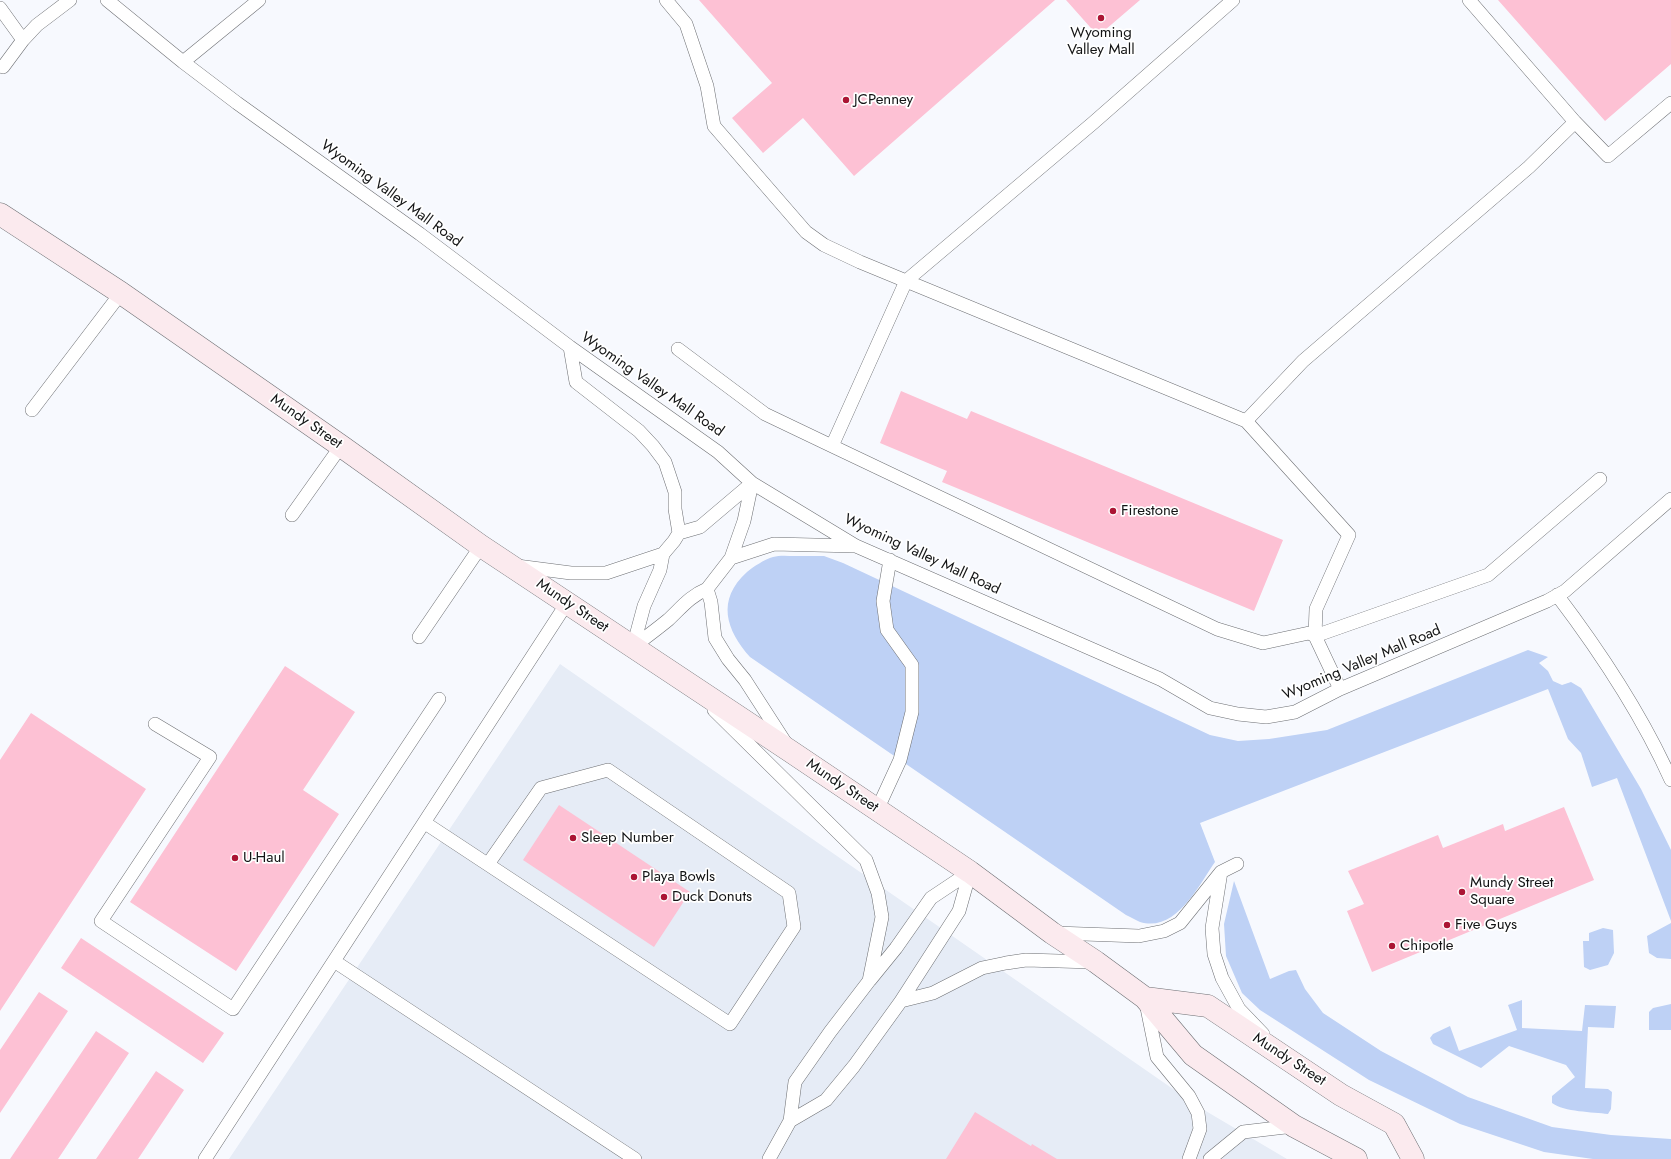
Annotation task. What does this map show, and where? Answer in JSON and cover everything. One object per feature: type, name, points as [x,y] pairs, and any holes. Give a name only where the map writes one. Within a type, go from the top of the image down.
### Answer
[{"type":"main road","name":"Mundy Street","points":[[0,214],[121,293],[341,446],[481,546],[790,750],[970,872],[1052,933],[1096,962],[1145,998],[1193,1055],[1294,1126],[1356,1159]]},
{"type":"main road","name":"Mundy Street","points":[[1145,998],[1208,1006],[1288,1061],[1341,1095],[1394,1124],[1410,1159]]},
{"type":"lane","points":[[3,67],[23,40],[37,25],[70,0]]},
{"type":"lane","name":"Wyoming Valley Mall Road","points":[[107,0],[183,62],[298,148],[426,239],[570,347],[718,452],[752,483],[856,546],[1160,680],[1210,708],[1238,714],[1266,717],[1295,712],[1340,689],[1537,606],[1565,591],[1671,499]]},
{"type":"lane","points":[[183,62],[258,0]]},
{"type":"lane","points":[[666,0],[686,24],[707,86],[714,126],[806,232],[824,245],[906,281],[1246,421],[1349,535],[1316,610],[1315,636],[1340,689]]},
{"type":"lane","points":[[832,446],[906,281],[1093,123],[1233,0]]},
{"type":"lane","points":[[1469,0],[1574,122],[1608,156],[1671,103]]},
{"type":"lane","points":[[0,8],[23,40]]},
{"type":"lane","points":[[1246,421],[1303,361],[1529,167],[1574,122]]},
{"type":"lane","points":[[32,410],[121,293]]},
{"type":"lane","points":[[512,566],[571,573],[606,573],[663,554],[671,545],[678,533],[675,509],[675,492],[665,462],[654,446],[639,431],[576,382],[570,347]]},
{"type":"lane","points":[[678,349],[765,414],[1217,629],[1263,643],[1309,633],[1315,636],[1488,575],[1600,479]]},
{"type":"lane","points":[[292,515],[341,446]]},
{"type":"lane","points":[[678,533],[700,527],[752,483]]},
{"type":"lane","points":[[633,647],[668,620],[684,603],[696,594],[707,589],[731,558],[744,521],[752,483]]},
{"type":"lane","points":[[731,558],[774,544],[856,546]]},
{"type":"lane","points":[[419,638],[481,546]]},
{"type":"lane","points":[[633,647],[644,606],[660,570],[663,554]]},
{"type":"lane","points":[[877,810],[900,760],[912,712],[912,665],[887,630],[883,601],[890,560]]},
{"type":"lane","points":[[707,589],[711,602],[715,638],[728,659],[745,680],[790,750]]},
{"type":"lane","points":[[1557,595],[1587,635],[1633,706],[1671,780]]},
{"type":"lane","points":[[205,1159],[567,603]]},
{"type":"lane","points":[[683,679],[866,860],[878,893],[882,918],[869,981]]},
{"type":"lane","points":[[155,724],[210,757],[100,921],[233,1010],[439,699]]},
{"type":"lane","points":[[425,823],[730,1024],[794,927],[789,893],[608,770],[541,788],[488,864]]},
{"type":"lane","points":[[1052,933],[1139,936],[1164,931],[1180,922],[1221,872],[1237,864]]},
{"type":"lane","points":[[769,1159],[790,1121],[796,1082],[830,1032],[896,948],[931,898],[970,872]]},
{"type":"lane","points":[[790,1121],[826,1100],[854,1066],[901,1001],[958,911],[970,872]]},
{"type":"lane","points":[[1221,872],[1212,928],[1214,954],[1222,978],[1239,1009],[1288,1061]]},
{"type":"lane","points":[[901,1001],[933,993],[982,968],[1006,963],[1026,960],[1096,962]]},
{"type":"lane","points":[[334,961],[635,1159]]},
{"type":"lane","points":[[1145,998],[1157,1057],[1189,1096],[1198,1113],[1200,1129],[1189,1159]]},
{"type":"lane","points":[[1210,1159],[1242,1132],[1294,1126]]},
{"type":"shaded area","points":[[776,556],[824,556],[843,563],[1210,735],[1238,741],[1269,739],[1327,730],[1528,650],[1548,657],[1539,663],[1548,671],[1553,681],[1562,685],[1571,682],[1581,688],[1641,789],[1671,850],[1671,921],[1617,778],[1592,787],[1581,753],[1568,739],[1548,689],[1200,823],[1215,862],[1194,894],[1175,914],[1165,920],[1153,924],[1140,922],[1126,915],[750,657],[735,636],[730,626],[728,615],[728,604],[731,593],[737,583],[747,572],[759,563]]},
{"type":"shaded area","points":[[560,664],[1199,1107],[1287,1159],[229,1159]]},
{"type":"shaded area","points":[[1234,881],[1270,979],[1289,971],[1296,970],[1305,989],[1323,1013],[1381,1051],[1468,1097],[1552,1127],[1611,1135],[1671,1139],[1671,1159],[1593,1159],[1544,1152],[1460,1124],[1369,1080],[1260,1010],[1242,993],[1226,956],[1224,924]]},
{"type":"shaded area","points":[[1671,923],[1671,959],[1657,958],[1649,953],[1647,936]]},
{"type":"shaded area","points":[[1603,928],[1613,930],[1614,953],[1608,965],[1590,970],[1584,967],[1583,941],[1589,941],[1589,933]]},
{"type":"shaded area","points":[[1522,1000],[1522,1028],[1582,1031],[1585,1005],[1616,1006],[1614,1028],[1588,1027],[1585,1088],[1608,1089],[1612,1092],[1611,1109],[1608,1114],[1571,1110],[1552,1103],[1552,1096],[1575,1077],[1566,1065],[1509,1046],[1481,1068],[1433,1044],[1430,1038],[1433,1034],[1450,1026],[1459,1051],[1517,1030],[1508,1005]]},
{"type":"shaded area","points":[[1671,1004],[1671,1030],[1649,1030],[1649,1012],[1653,1008]]},
{"type":"building","name":"JCPenney","points":[[699,0],[1055,0],[854,176],[803,118],[763,153],[732,118],[772,83]]},
{"type":"building","name":"Wyoming Valley Mall","points":[[1066,0],[1140,0],[1098,36]]},
{"type":"building","points":[[1498,0],[1671,0],[1671,64],[1605,121]]},
{"type":"building","name":"Firestone","points":[[901,391],[967,419],[971,411],[1283,540],[1254,611],[942,482],[947,471],[880,443]]},
{"type":"building","name":"U-Haul","points":[[285,666],[355,712],[303,790],[339,814],[236,971],[130,902]]},
{"type":"building","points":[[31,713],[146,789],[0,1011],[0,760]]},
{"type":"building","points":[[559,805],[690,892],[654,947],[523,860]]},
{"type":"building","name":"Mundy Street Square","points":[[1564,807],[1594,880],[1372,972],[1347,911],[1364,904],[1348,871],[1438,835],[1443,848],[1503,824],[1505,831]]},
{"type":"building","points":[[81,938],[224,1033],[203,1063],[61,968]]},
{"type":"building","points":[[39,992],[68,1011],[0,1113],[0,1050]]},
{"type":"building","points":[[96,1031],[129,1053],[58,1159],[10,1159]]},
{"type":"building","points":[[156,1071],[184,1090],[138,1159],[96,1159]]},
{"type":"building","points":[[975,1112],[1031,1146],[1032,1144],[1057,1159],[946,1159]]},
{"type":"place","name":"Wyoming Valley Mall","points":[[1101,18]]},
{"type":"place","name":"JCPenney","points":[[846,100]]},
{"type":"place","name":"Firestone","points":[[1113,511]]},
{"type":"place","name":"Sleep Number","points":[[573,838]]},
{"type":"place","name":"U-Haul","points":[[235,858]]},
{"type":"place","name":"Playa Bowls","points":[[634,877]]},
{"type":"place","name":"Mundy Street Square","points":[[1462,892]]},
{"type":"place","name":"Duck Donuts","points":[[664,897]]},
{"type":"place","name":"Five Guys","points":[[1447,925]]},
{"type":"place","name":"Chipotle","points":[[1392,946]]}]
